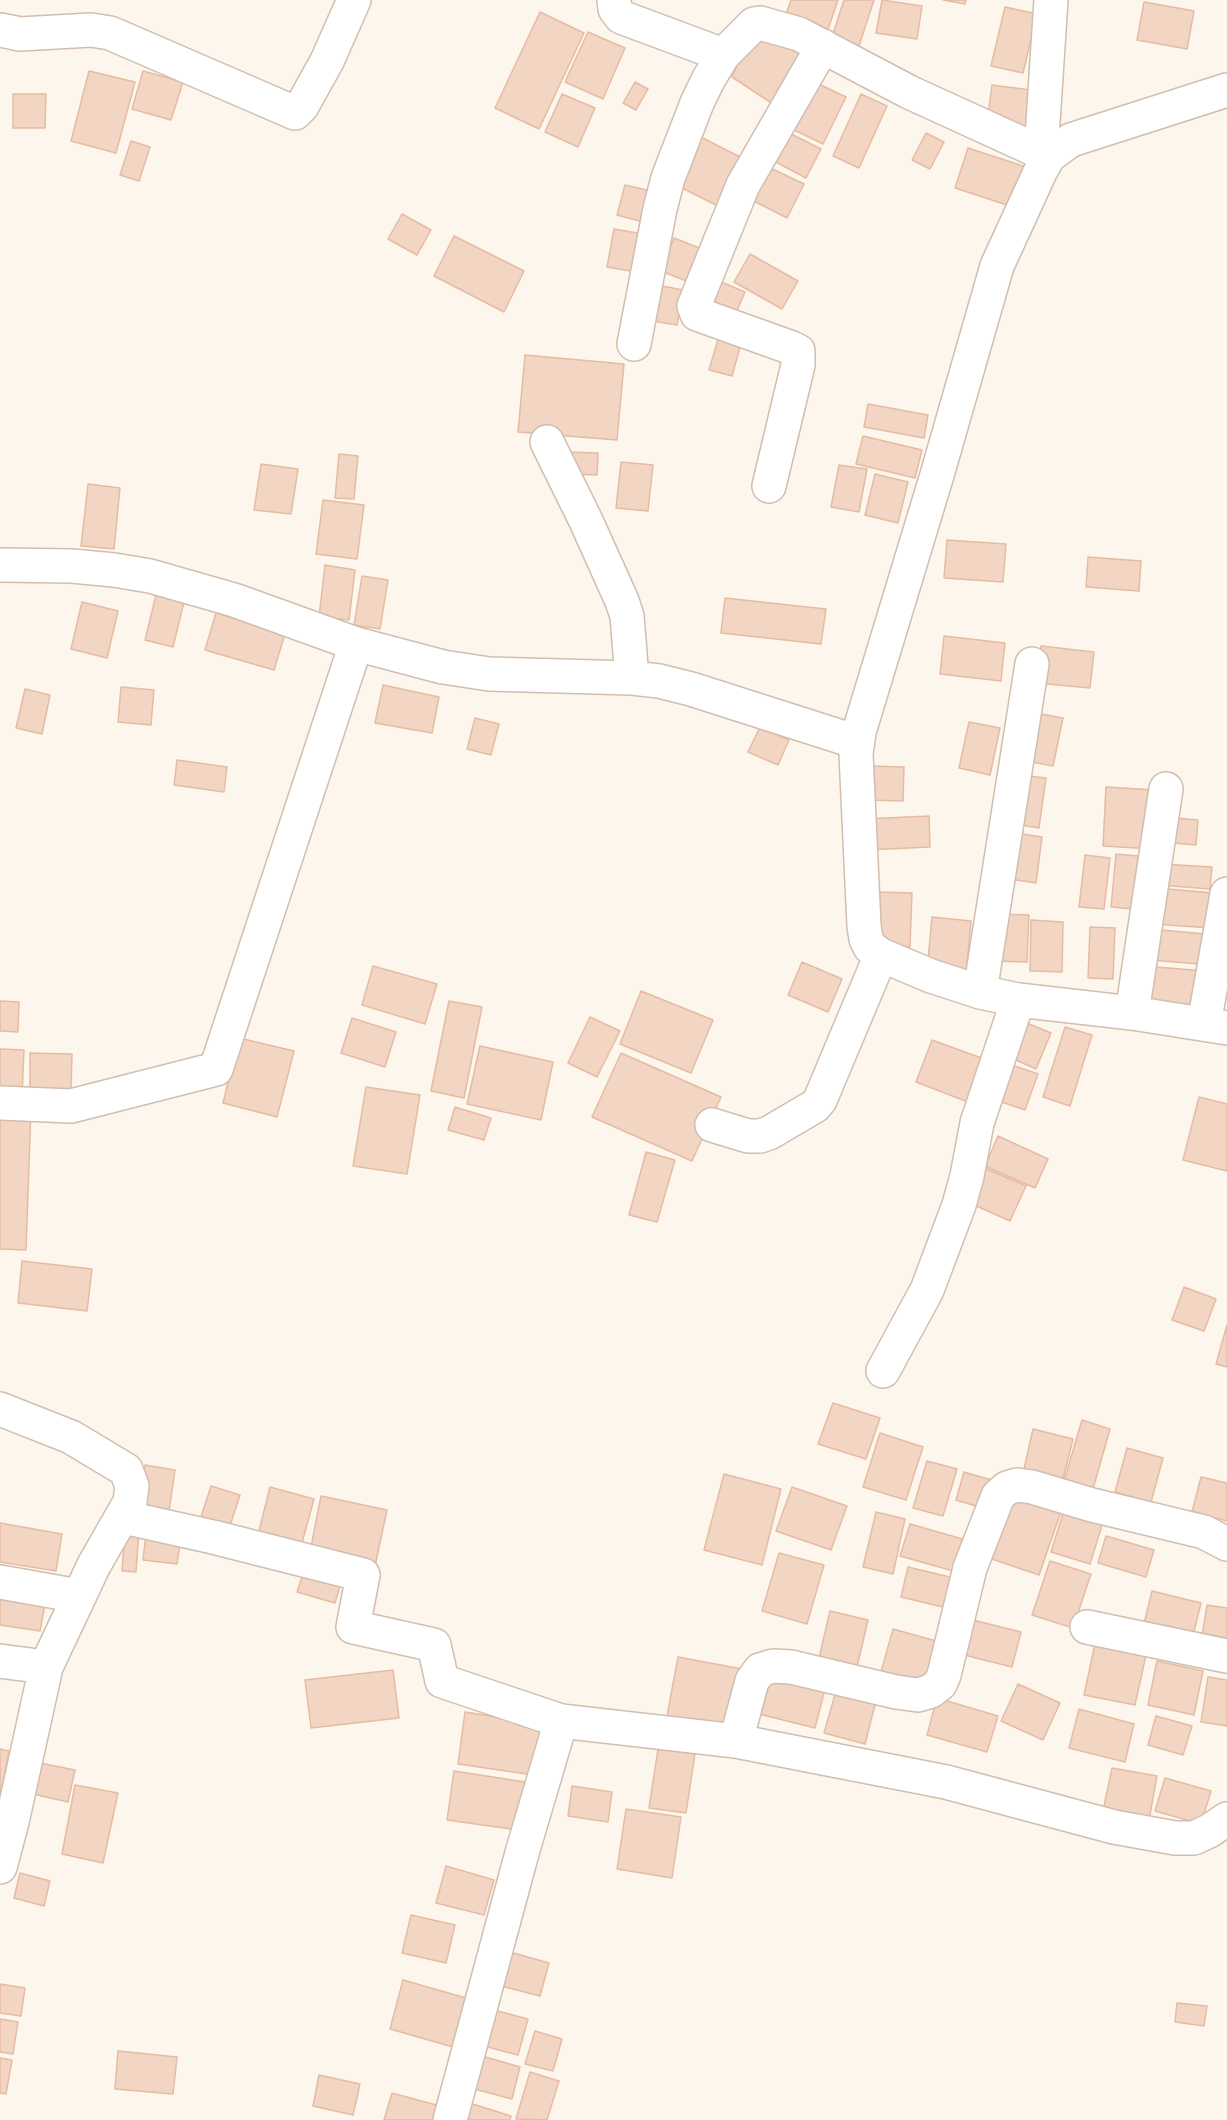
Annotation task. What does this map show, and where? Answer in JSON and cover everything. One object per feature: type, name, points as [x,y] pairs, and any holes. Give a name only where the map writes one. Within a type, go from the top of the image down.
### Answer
[{"type":"street","points":[[0,30],[20,34],[91,30],[110,33],[295,112],[302,106],[327,61],[354,0]]},
{"type":"street","points":[[614,0],[615,9],[621,17],[723,55]]},
{"type":"street","points":[[1051,0],[1045,154],[998,266],[857,742],[866,939],[870,947],[881,955],[931,976],[980,992],[1018,1000],[1132,1013],[1216,1026],[1227,894]]},
{"type":"street","points":[[634,344],[664,193],[697,104],[723,55],[754,24],[760,23],[799,34],[909,92],[1045,154]]},
{"type":"street","points":[[769,486],[798,365],[798,351],[697,314],[694,306],[743,185],[823,46]]},
{"type":"street","points":[[1045,154],[1071,140],[1227,90]]},
{"type":"street","points":[[547,442],[622,601],[627,616],[632,678]]},
{"type":"street","points":[[0,565],[82,567],[150,576],[234,600],[356,644],[443,667],[489,674],[632,678],[659,681],[857,742]]},
{"type":"street","points":[[0,1103],[71,1106],[216,1069],[356,644]]},
{"type":"street","points":[[980,992],[1032,664]]},
{"type":"street","points":[[1132,1013],[1166,789]]},
{"type":"street","points":[[712,1125],[748,1136],[760,1136],[779,1128],[815,1106],[820,1100],[881,955]]},
{"type":"street","points":[[883,1371],[927,1290],[959,1205],[977,1123],[1018,1000]]},
{"type":"street","points":[[0,1409],[71,1437],[126,1470],[132,1486],[130,1502],[123,1517],[94,1565],[46,1667],[0,1868]]},
{"type":"street","points":[[736,1741],[752,1681],[760,1670],[773,1666],[791,1667],[896,1692],[918,1695],[931,1691],[940,1684],[970,1568],[998,1496],[1006,1488],[1017,1485],[1032,1486],[1092,1505],[1204,1532],[1227,1544]]},
{"type":"street","points":[[123,1517],[363,1575],[353,1627],[434,1645],[442,1681],[561,1721],[736,1741],[946,1782],[1114,1827],[1175,1838],[1194,1838],[1227,1819]]},
{"type":"street","points":[[0,1582],[79,1596]]},
{"type":"street","points":[[1087,1627],[1227,1656]]},
{"type":"street","points":[[0,1661],[46,1667]]},
{"type":"street","points":[[450,2120],[522,1853],[561,1721]]},
{"type":"building","points":[[791,0],[838,0],[826,35],[784,20]]},
{"type":"building","points":[[844,0],[874,0],[859,46],[832,37]]},
{"type":"building","points":[[882,0],[922,6],[917,39],[876,33]]},
{"type":"building","points":[[943,0],[966,0],[965,4]]},
{"type":"building","points":[[1144,2],[1194,11],[1187,49],[1137,40]]},
{"type":"building","points":[[1005,7],[1037,14],[1023,73],[991,66]]},
{"type":"building","points":[[540,12],[584,33],[539,129],[495,108]]},
{"type":"building","points":[[588,32],[625,48],[603,99],[565,82]]},
{"type":"building","points":[[764,33],[792,39],[810,61],[779,108],[732,77],[744,50]]},
{"type":"building","points":[[89,71],[135,82],[116,153],[71,141]]},
{"type":"building","points":[[143,71],[183,82],[171,120],[132,109]]},
{"type":"building","points":[[808,79],[846,97],[823,144],[786,126]]},
{"type":"building","points":[[635,82],[648,89],[636,110],[623,103]]},
{"type":"building","points":[[992,85],[1031,90],[1027,127],[987,122]]},
{"type":"building","points":[[13,94],[46,94],[45,128],[13,128]]},
{"type":"building","points":[[562,94],[595,108],[578,147],[545,132]]},
{"type":"building","points":[[861,94],[887,106],[859,168],[833,156]]},
{"type":"building","points":[[787,132],[821,149],[806,178],[772,160]]},
{"type":"building","points":[[926,133],[944,142],[930,169],[912,160]]},
{"type":"building","points":[[697,135],[740,157],[738,172],[724,200],[716,205],[672,183]]},
{"type":"building","points":[[131,141],[150,147],[139,181],[120,175]]},
{"type":"building","points":[[968,148],[1026,167],[1013,207],[955,188]]},
{"type":"building","points":[[764,165],[804,184],[787,218],[748,198]]},
{"type":"building","points":[[625,185],[655,192],[647,223],[617,215]]},
{"type":"building","points":[[402,214],[431,230],[417,255],[388,239]]},
{"type":"building","points":[[614,229],[643,234],[636,272],[607,267]]},
{"type":"building","points":[[454,236],[524,271],[504,312],[434,276]]},
{"type":"building","points":[[674,238],[707,251],[694,284],[661,271]]},
{"type":"building","points":[[750,254],[798,281],[782,309],[734,282]]},
{"type":"building","points":[[712,278],[745,292],[732,322],[699,308]]},
{"type":"building","points":[[647,283],[683,290],[677,325],[641,319]]},
{"type":"building","points":[[720,333],[742,340],[732,376],[709,370]]},
{"type":"building","points":[[525,355],[624,364],[617,440],[518,432]]},
{"type":"building","points":[[868,404],[928,415],[924,438],[864,427]]},
{"type":"building","points":[[863,436],[922,450],[915,478],[856,464]]},
{"type":"building","points":[[568,452],[598,453],[597,475],[567,474]]},
{"type":"building","points":[[339,454],[358,456],[354,499],[335,498]]},
{"type":"building","points":[[621,462],[653,465],[648,511],[616,508]]},
{"type":"building","points":[[261,464],[298,469],[291,514],[254,510]]},
{"type":"building","points":[[839,465],[867,469],[859,512],[831,507]]},
{"type":"building","points":[[875,474],[908,482],[898,523],[865,515]]},
{"type":"building","points":[[88,484],[120,488],[114,549],[81,546]]},
{"type":"building","points":[[323,500],[364,505],[357,559],[316,554]]},
{"type":"building","points":[[947,540],[1006,544],[1003,582],[944,578]]},
{"type":"building","points":[[1088,557],[1141,561],[1139,591],[1086,587]]},
{"type":"building","points":[[325,565],[355,570],[349,620],[319,617]]},
{"type":"building","points":[[362,576],[388,580],[380,629],[354,625]]},
{"type":"building","points":[[156,595],[184,602],[173,647],[145,640]]},
{"type":"building","points":[[725,598],[826,609],[821,644],[721,633]]},
{"type":"building","points":[[82,602],[118,611],[107,658],[71,649]]},
{"type":"building","points":[[216,613],[285,634],[274,670],[205,650]]},
{"type":"building","points":[[944,636],[1005,643],[1001,681],[940,674]]},
{"type":"building","points":[[1041,646],[1094,652],[1090,688],[1037,683]]},
{"type":"building","points":[[383,685],[439,697],[432,733],[375,723]]},
{"type":"building","points":[[121,687],[154,690],[151,725],[118,722]]},
{"type":"building","points":[[25,689],[50,695],[42,734],[16,728]]},
{"type":"building","points":[[1030,712],[1063,718],[1053,766],[1021,760]]},
{"type":"building","points":[[475,718],[499,724],[491,755],[467,749]]},
{"type":"building","points":[[969,722],[1000,728],[990,775],[959,768]]},
{"type":"building","points":[[760,727],[789,740],[778,765],[748,752]]},
{"type":"building","points":[[177,760],[227,767],[224,792],[174,785]]},
{"type":"building","points":[[868,766],[904,767],[903,801],[867,800]]},
{"type":"building","points":[[1020,775],[1046,778],[1039,828],[1014,824]]},
{"type":"building","points":[[1106,787],[1156,790],[1153,849],[1103,846]]},
{"type":"building","points":[[929,816],[930,847],[866,850],[864,819]]},
{"type":"building","points":[[1164,817],[1198,820],[1196,845],[1161,842]]},
{"type":"building","points":[[1009,832],[1042,837],[1036,883],[1003,878]]},
{"type":"building","points":[[1116,854],[1138,856],[1133,909],[1111,907]]},
{"type":"building","points":[[1085,855],[1110,858],[1104,909],[1079,907]]},
{"type":"building","points":[[1161,864],[1212,867],[1210,889],[1159,885]]},
{"type":"building","points":[[1156,888],[1214,893],[1211,928],[1154,924]]},
{"type":"building","points":[[878,892],[912,893],[910,947],[876,946]]},
{"type":"building","points":[[996,914],[1029,915],[1027,962],[994,961]]},
{"type":"building","points":[[932,917],[971,921],[966,975],[927,971]]},
{"type":"building","points":[[1031,920],[1063,922],[1062,972],[1030,971]]},
{"type":"building","points":[[1090,927],[1115,928],[1113,979],[1088,978]]},
{"type":"building","points":[[1151,929],[1215,935],[1212,965],[1149,960]]},
{"type":"building","points":[[802,962],[842,979],[828,1012],[788,995]]},
{"type":"building","points":[[373,966],[437,984],[425,1024],[362,1005]]},
{"type":"building","points":[[1144,966],[1205,971],[1201,1013],[1140,1008]]},
{"type":"building","points":[[641,991],[713,1020],[691,1073],[620,1044]]},
{"type":"building","points":[[0,1001],[19,1002],[18,1032],[0,1031]]},
{"type":"building","points":[[449,1001],[482,1007],[464,1098],[431,1091]]},
{"type":"building","points":[[590,1017],[620,1031],[597,1077],[568,1063]]},
{"type":"building","points":[[352,1018],[396,1032],[385,1067],[341,1053]]},
{"type":"building","points":[[1022,1021],[1051,1033],[1036,1069],[1007,1056]]},
{"type":"building","points":[[1065,1027],[1092,1035],[1070,1106],[1043,1097]]},
{"type":"building","points":[[239,1038],[294,1051],[277,1117],[223,1103]]},
{"type":"building","points":[[932,1040],[984,1059],[968,1102],[916,1082]]},
{"type":"building","points":[[480,1046],[553,1062],[541,1120],[467,1104]]},
{"type":"building","points":[[0,1049],[24,1050],[22,1095],[0,1094]]},
{"type":"building","points":[[30,1053],[72,1054],[71,1091],[30,1090]]},
{"type":"building","points":[[621,1053],[721,1097],[692,1161],[592,1117]]},
{"type":"building","points":[[1003,1062],[1038,1074],[1025,1110],[990,1098]]},
{"type":"building","points":[[366,1087],[420,1095],[407,1174],[353,1166]]},
{"type":"building","points":[[1199,1097],[1227,1104],[1227,1171],[1183,1160]]},
{"type":"building","points":[[0,1107],[31,1108],[26,1250],[0,1249]]},
{"type":"building","points":[[455,1107],[491,1118],[484,1140],[448,1130]]},
{"type":"building","points":[[998,1136],[1048,1159],[1035,1188],[985,1166]]},
{"type":"building","points":[[646,1152],[675,1160],[657,1222],[629,1215]]},
{"type":"building","points":[[980,1166],[1026,1186],[1010,1221],[965,1201]]},
{"type":"building","points":[[22,1261],[92,1269],[87,1311],[18,1303]]},
{"type":"building","points":[[1184,1287],[1216,1299],[1204,1331],[1172,1320]]},
{"type":"building","points":[[1227,1325],[1227,1367],[1216,1364]]},
{"type":"building","points":[[833,1403],[880,1418],[866,1459],[818,1444]]},
{"type":"building","points":[[1082,1420],[1110,1429],[1091,1496],[1062,1488]]},
{"type":"building","points":[[1033,1429],[1073,1439],[1061,1487],[1022,1478]]},
{"type":"building","points":[[880,1433],[923,1447],[906,1500],[863,1487]]},
{"type":"building","points":[[1127,1448],[1163,1458],[1151,1502],[1115,1492]]},
{"type":"building","points":[[927,1461],[957,1469],[943,1516],[913,1508]]},
{"type":"building","points":[[145,1465],[175,1470],[168,1518],[138,1514]]},
{"type":"building","points":[[964,1472],[995,1481],[986,1509],[956,1500]]},
{"type":"building","points":[[724,1474],[781,1489],[762,1565],[704,1550]]},
{"type":"building","points":[[1201,1477],[1227,1483],[1227,1521],[1192,1512]]},
{"type":"building","points":[[211,1486],[240,1495],[228,1532],[199,1523]]},
{"type":"building","points":[[270,1487],[314,1499],[299,1554],[256,1543]]},
{"type":"building","points":[[792,1487],[847,1506],[831,1550],[776,1531]]},
{"type":"building","points":[[1012,1490],[1064,1503],[1039,1575],[986,1557]]},
{"type":"building","points":[[321,1496],[387,1510],[375,1566],[310,1552]]},
{"type":"building","points":[[1065,1507],[1104,1519],[1090,1564],[1051,1552]]},
{"type":"building","points":[[876,1512],[905,1519],[893,1574],[863,1567]]},
{"type":"building","points":[[0,1523],[62,1534],[56,1571],[0,1562]]},
{"type":"building","points":[[910,1524],[966,1540],[957,1572],[900,1556]]},
{"type":"building","points":[[125,1529],[139,1530],[136,1572],[122,1571]]},
{"type":"building","points":[[146,1533],[181,1537],[177,1564],[143,1560]]},
{"type":"building","points":[[1106,1536],[1154,1550],[1146,1577],[1098,1563]]},
{"type":"building","points":[[779,1553],[824,1565],[807,1624],[762,1611]]},
{"type":"building","points":[[1050,1561],[1091,1574],[1073,1628],[1032,1615]]},
{"type":"building","points":[[908,1567],[954,1578],[947,1608],[901,1597]]},
{"type":"building","points":[[305,1568],[342,1579],[335,1603],[297,1592]]},
{"type":"building","points":[[1152,1591],[1201,1603],[1191,1644],[1142,1632]]},
{"type":"building","points":[[0,1592],[46,1599],[40,1631],[0,1625]]},
{"type":"building","points":[[1207,1605],[1227,1608],[1227,1647],[1201,1642]]},
{"type":"building","points":[[830,1611],[868,1620],[857,1667],[819,1658]]},
{"type":"building","points":[[965,1618],[1021,1632],[1012,1667],[956,1653]]},
{"type":"building","points":[[893,1629],[936,1641],[924,1684],[881,1672]]},
{"type":"building","points":[[1095,1644],[1146,1655],[1135,1705],[1084,1695]]},
{"type":"building","points":[[678,1657],[742,1669],[731,1728],[667,1716]]},
{"type":"building","points":[[1157,1661],[1203,1671],[1194,1715],[1148,1705]]},
{"type":"building","points":[[393,1670],[399,1718],[311,1728],[305,1680]]},
{"type":"building","points":[[761,1673],[825,1689],[815,1728],[751,1712]]},
{"type":"building","points":[[1208,1677],[1227,1680],[1227,1726],[1201,1722]]},
{"type":"building","points":[[1018,1684],[1060,1703],[1043,1740],[1001,1721]]},
{"type":"building","points":[[836,1691],[876,1701],[865,1744],[824,1733]]},
{"type":"building","points":[[937,1698],[998,1716],[987,1752],[927,1735]]},
{"type":"building","points":[[1079,1709],[1134,1724],[1125,1762],[1069,1748]]},
{"type":"building","points":[[465,1712],[541,1724],[534,1775],[458,1764]]},
{"type":"building","points":[[1156,1716],[1192,1726],[1183,1755],[1148,1745]]},
{"type":"building","points":[[0,1749],[9,1751],[0,1800]]},
{"type":"building","points":[[658,1749],[695,1754],[686,1813],[649,1808]]},
{"type":"building","points":[[30,1761],[75,1770],[68,1802],[24,1792]]},
{"type":"building","points":[[1112,1768],[1157,1776],[1149,1820],[1103,1811]]},
{"type":"building","points":[[454,1771],[525,1782],[518,1830],[447,1820]]},
{"type":"building","points":[[1165,1778],[1211,1791],[1201,1824],[1155,1811]]},
{"type":"building","points":[[75,1785],[118,1793],[103,1863],[62,1854]]},
{"type":"building","points":[[572,1786],[612,1792],[608,1822],[568,1816]]},
{"type":"building","points":[[626,1809],[681,1817],[672,1878],[617,1869]]},
{"type":"building","points":[[446,1866],[494,1880],[484,1915],[436,1903]]},
{"type":"building","points":[[20,1873],[50,1881],[44,1906],[14,1898]]},
{"type":"building","points":[[411,1915],[455,1925],[446,1963],[402,1953]]},
{"type":"building","points":[[506,1951],[549,1963],[540,1996],[497,1985]]},
{"type":"building","points":[[403,1980],[466,1998],[453,2047],[390,2029]]},
{"type":"building","points":[[0,1984],[25,1988],[21,2016],[0,2013]]},
{"type":"building","points":[[1177,2003],[1207,2006],[1204,2026],[1175,2022]]},
{"type":"building","points":[[490,2009],[528,2019],[518,2055],[480,2045]]},
{"type":"building","points":[[0,2019],[18,2022],[13,2054],[0,2052]]},
{"type":"building","points":[[535,2031],[562,2039],[553,2071],[525,2064]]},
{"type":"building","points":[[118,2051],[177,2057],[173,2094],[115,2089]]},
{"type":"building","points":[[475,2054],[520,2067],[512,2099],[467,2087]]},
{"type":"building","points":[[0,2058],[12,2060],[6,2094],[0,2093]]},
{"type":"building","points":[[530,2072],[559,2081],[547,2120],[516,2119]]},
{"type":"building","points":[[319,2075],[360,2084],[353,2115],[313,2106]]},
{"type":"building","points":[[392,2093],[440,2106],[436,2120],[384,2120]]},
{"type":"building","points":[[463,2101],[511,2116],[510,2120],[458,2120]]}]
